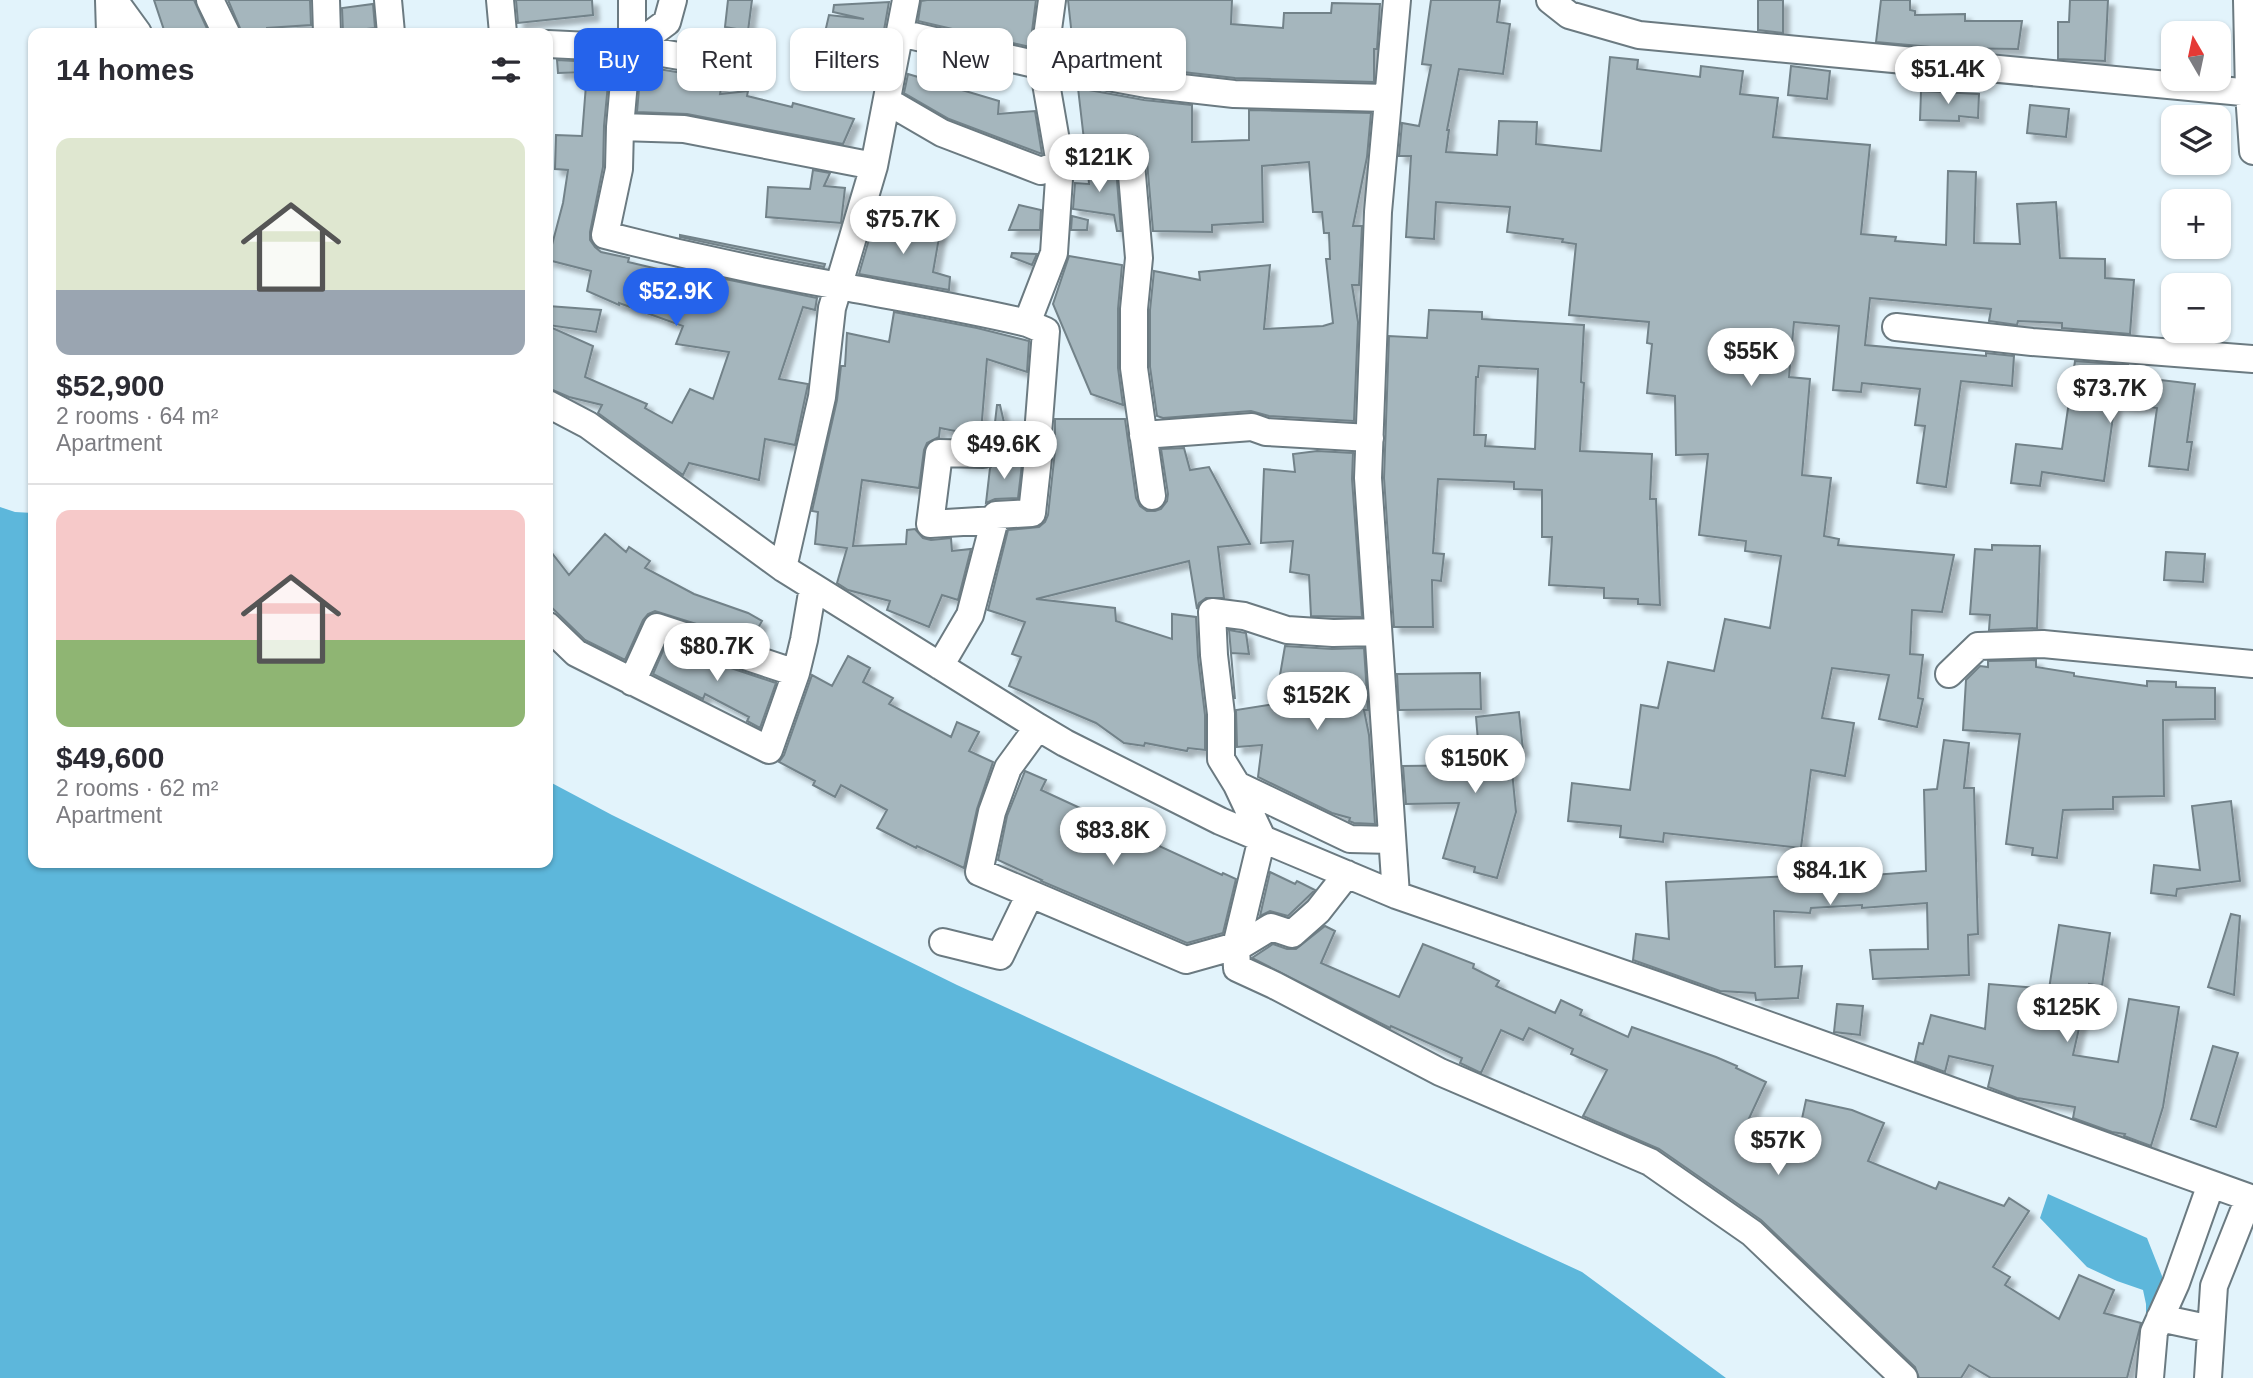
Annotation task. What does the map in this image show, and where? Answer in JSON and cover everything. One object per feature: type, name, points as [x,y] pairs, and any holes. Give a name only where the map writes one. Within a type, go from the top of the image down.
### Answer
[{"type":"street","points":[[109,0],[110,28]]},
{"type":"street","points":[[114,0],[134,28]]},
{"type":"street","points":[[210,0],[224,28]]},
{"type":"street","points":[[326,0],[327,28]]},
{"type":"street","points":[[388,0],[391,28]]},
{"type":"street","points":[[500,0],[503,28]]},
{"type":"street","points":[[630,28],[632,0]]},
{"type":"street","points":[[658,28],[667,22],[673,0]]},
{"type":"street","points":[[901,28],[906,0]]},
{"type":"street","points":[[1047,28],[1052,0]]},
{"type":"street","points":[[1396,895],[1368,478],[1378,212],[1397,0]]},
{"type":"street","points":[[1549,0],[1569,15],[1639,35],[2251,93]]},
{"type":"street","points":[[2247,0],[2253,151]]},
{"type":"street","points":[[903,34],[1027,62]]},
{"type":"street","points":[[553,44],[574,45]]},
{"type":"street","points":[[1186,88],[1234,94],[1387,98]]},
{"type":"street","points":[[624,91],[619,169],[606,235],[672,253],[977,311],[1027,323],[1046,331],[1032,513],[996,515],[970,615],[940,666]]},
{"type":"street","points":[[783,568],[822,397],[832,308],[874,166],[889,91]]},
{"type":"street","points":[[1027,323],[1054,253],[1060,164],[1045,91]]},
{"type":"street","points":[[887,101],[942,133],[1041,171],[1079,156],[1130,151],[1139,258],[1134,309],[1134,368],[1152,496]]},
{"type":"street","points":[[620,127],[684,129],[874,166]]},
{"type":"street","points":[[1896,327],[2032,342],[2253,359]]},
{"type":"street","points":[[553,407],[588,425],[783,568],[1038,727],[1220,821],[1396,895],[1659,986],[2251,1199],[2214,1286],[2208,1378]]},
{"type":"street","points":[[1143,435],[1252,427],[1266,432],[1370,438]]},
{"type":"street","points":[[995,520],[930,524],[939,453],[984,454],[986,446],[1039,449]]},
{"type":"street","points":[[553,631],[576,653],[769,750],[796,673],[813,587]]},
{"type":"street","points":[[1378,632],[1287,630],[1244,616],[1212,612],[1221,714],[1221,759],[1237,785],[1262,838],[1236,946],[1237,968],[1440,1072],[1650,1162],[1752,1233],[1904,1378]]},
{"type":"street","points":[[632,682],[657,627],[796,673]]},
{"type":"street","points":[[1949,674],[1978,646],[2043,644],[2253,664]]},
{"type":"street","points":[[1038,727],[1008,768],[992,812],[979,872],[1186,960],[1236,946],[1271,927],[1292,934],[1318,911],[1347,874]]},
{"type":"street","points":[[1237,785],[1350,839],[1392,840]]},
{"type":"street","points":[[943,942],[1000,956],[1030,894]]},
{"type":"street","points":[[2150,1378],[2154,1332],[2176,1283],[2211,1184]]},
{"type":"street","points":[[2160,1318],[2211,1329]]},
{"type":"water","points":[[0,507],[28,513],[28,868],[553,868],[553,784],[957,985],[1582,1272],[1726,1378],[0,1378]]},
{"type":"water","points":[[2048,1194],[2147,1238],[2162,1276],[2163,1299],[2146,1335],[2143,1290],[2087,1267],[2040,1218]]},
{"type":"building","points":[[154,0],[194,0],[207,28],[163,28]]},
{"type":"building","points":[[228,0],[310,0],[311,25],[240,28]]},
{"type":"building","points":[[516,0],[592,0],[593,15],[518,23]]},
{"type":"building","points":[[728,0],[752,0],[748,28],[725,27]]},
{"type":"building","points":[[1036,0],[1032,28],[1027,28],[1027,46],[1013,43],[1013,28],[948,28],[918,21],[921,1]]},
{"type":"building","points":[[1068,0],[1232,0],[1231,24],[1283,28],[1284,13],[1331,13],[1332,3],[1380,4],[1377,49],[1374,49],[1374,82],[1235,78],[1186,72],[1186,28],[1071,28]]},
{"type":"building","points":[[1431,0],[1500,0],[1497,22],[1510,24],[1503,74],[1459,69],[1447,130],[1446,152],[1497,155],[1499,121],[1537,122],[1536,144],[1601,151],[1610,57],[1638,60],[1637,69],[1700,77],[1701,66],[1743,71],[1740,94],[1778,98],[1773,137],[1870,145],[1861,234],[1896,237],[1895,241],[1946,245],[1948,171],[1976,172],[1974,243],[2020,244],[2017,204],[2056,202],[2060,258],[2105,259],[2105,278],[2134,280],[2130,334],[2062,328],[2062,323],[2018,321],[2017,325],[1989,321],[1991,309],[1870,298],[1865,345],[2014,356],[2012,386],[1961,381],[1946,487],[1917,483],[1925,426],[1915,425],[1920,389],[1862,383],[1861,392],[1833,390],[1839,326],[1794,322],[1789,377],[1810,379],[1802,475],[1831,478],[1824,536],[1839,539],[1838,545],[1954,555],[1942,612],[1912,610],[1910,654],[1923,655],[1918,698],[1923,699],[1917,727],[1879,719],[1889,675],[1832,668],[1822,718],[1854,723],[1845,776],[1811,770],[1801,848],[1664,833],[1663,842],[1620,837],[1621,826],[1568,821],[1572,783],[1630,790],[1641,705],[1658,708],[1668,662],[1714,671],[1725,619],[1770,628],[1781,556],[1745,551],[1746,541],[1699,535],[1708,454],[1676,455],[1675,396],[1647,393],[1652,344],[1647,343],[1649,322],[1569,315],[1576,244],[1562,242],[1563,239],[1507,232],[1510,207],[1436,202],[1434,239],[1406,237],[1411,156],[1399,156],[1402,123],[1419,126],[1431,65],[1422,64]]},
{"type":"building","points":[[1758,0],[1783,0],[1783,33],[1758,30]]},
{"type":"building","points":[[1881,0],[1910,0],[1910,10],[1915,11],[1915,15],[1965,14],[1965,21],[2022,21],[2018,49],[1942,48],[1876,42]]},
{"type":"building","points":[[2070,0],[2108,0],[2105,61],[2058,59],[2058,22],[2069,22]]},
{"type":"building","points":[[889,2],[884,28],[826,28],[829,15],[864,19],[833,12],[834,5]]},
{"type":"building","points":[[373,4],[375,28],[343,28],[342,8]]},
{"type":"building","points":[[557,60],[574,61],[574,72],[558,73]]},
{"type":"building","points":[[1791,66],[1830,71],[1827,99],[1788,95]]},
{"type":"building","points":[[663,70],[677,72],[677,91],[721,91],[720,94],[748,91],[747,96],[792,107],[793,103],[854,119],[843,144],[687,114],[637,112],[639,91],[663,91]]},
{"type":"building","points":[[908,74],[917,77],[917,91],[965,91],[999,101],[998,114],[1035,111],[1042,154],[949,119],[904,93]]},
{"type":"building","points":[[586,91],[607,91],[603,167],[590,232],[590,240],[601,252],[629,258],[628,262],[675,273],[676,269],[817,298],[815,310],[803,307],[779,379],[808,384],[795,445],[765,439],[759,480],[689,463],[683,475],[598,413],[602,405],[553,390],[553,328],[593,346],[585,377],[647,404],[645,408],[672,423],[690,389],[713,399],[729,352],[676,344],[683,326],[619,305],[587,291],[591,271],[553,261],[553,241],[568,170],[555,169],[556,135],[582,136]]},
{"type":"building","points":[[1078,91],[1192,105],[1192,142],[1249,140],[1249,110],[1371,113],[1367,157],[1353,226],[1362,226],[1359,285],[1352,285],[1358,322],[1354,421],[1269,416],[1251,411],[1163,418],[1157,416],[1150,367],[1150,310],[1154,271],[1200,280],[1199,272],[1270,265],[1264,329],[1323,326],[1333,323],[1326,259],[1330,259],[1329,233],[1324,233],[1322,212],[1313,212],[1309,162],[1262,166],[1263,222],[1212,225],[1212,232],[1153,231],[1146,150],[1143,143],[1137,137],[1129,135],[1084,140]]},
{"type":"building","points":[[1921,91],[1979,94],[1978,118],[1959,116],[1959,121],[1920,120]]},
{"type":"building","points":[[2030,105],[2069,109],[2066,137],[2027,133]]},
{"type":"building","points":[[1116,168],[1121,231],[1117,231],[1114,215],[1073,209],[1075,183],[1089,184],[1088,171]]},
{"type":"building","points":[[813,170],[830,173],[824,186],[845,188],[841,223],[766,217],[768,187],[810,189]]},
{"type":"building","points":[[1019,205],[1041,210],[1040,230],[1009,230]]},
{"type":"building","points":[[1072,216],[1088,220],[1087,230],[1071,230]]},
{"type":"building","points":[[874,222],[940,232],[933,272],[950,277],[949,290],[859,274]]},
{"type":"building","points":[[680,235],[825,264],[824,267]]},
{"type":"building","points":[[1012,253],[1037,254],[1032,265],[1011,257]]},
{"type":"building","points":[[1069,256],[1122,265],[1118,309],[1118,368],[1123,405],[1091,394],[1053,304]]},
{"type":"building","points":[[553,306],[601,310],[596,332],[553,326]]},
{"type":"building","points":[[1429,310],[1482,312],[1482,319],[1584,325],[1580,451],[1652,454],[1650,499],[1656,499],[1660,605],[1638,604],[1638,599],[1604,598],[1604,588],[1549,585],[1552,537],[1542,537],[1542,490],[1514,489],[1514,482],[1438,479],[1433,553],[1444,554],[1441,581],[1432,580],[1433,627],[1394,627],[1384,478],[1389,336],[1427,338]],"holes":[[[1479,366],[1538,369],[1535,449],[1485,446],[1486,435],[1474,435],[1476,377]]]},
{"type":"building","points":[[894,312],[1029,341],[1027,372],[987,359],[981,432],[975,435],[940,428],[939,437],[927,443],[924,450],[919,488],[862,480],[853,546],[906,544],[907,530],[915,529],[923,538],[931,540],[951,538],[952,551],[971,549],[958,600],[942,595],[929,627],[887,610],[890,601],[848,590],[837,583],[847,548],[815,544],[818,512],[812,511],[837,400],[841,366],[845,366],[847,333],[889,342]]},
{"type":"building","points":[[2075,361],[2128,365],[2127,376],[2195,384],[2187,442],[2192,442],[2188,470],[2149,466],[2157,408],[2115,403],[2104,481],[2042,472],[2040,486],[2011,483],[2016,444],[2062,449]]},
{"type":"building","points":[[997,405],[1000,405],[1006,431],[994,431]]},
{"type":"building","points":[[1055,419],[1125,419],[1136,498],[1140,506],[1147,511],[1161,509],[1167,501],[1161,449],[1184,448],[1190,470],[1209,467],[1250,544],[1218,547],[1224,598],[1206,598],[1199,603],[1197,609],[1189,561],[1036,599],[1115,608],[1116,621],[1172,639],[1172,614],[1196,617],[1205,715],[1205,750],[1188,748],[1187,751],[1145,743],[1144,746],[1124,743],[1096,723],[1009,686],[1021,657],[1012,654],[1025,622],[988,610],[1008,530],[1039,527],[1048,515],[1055,451]]},
{"type":"building","points":[[1317,451],[1353,453],[1352,479],[1362,617],[1311,616],[1309,575],[1290,572],[1293,541],[1261,543],[1264,469],[1295,472],[1293,454]]},
{"type":"building","points":[[996,462],[1022,464],[1018,498],[995,499],[986,503],[990,468]]},
{"type":"building","points":[[605,534],[626,552],[629,547],[650,561],[645,568],[694,594],[748,613],[762,621],[751,641],[655,611],[643,620],[625,660],[585,640],[553,609],[553,554],[569,575]]},
{"type":"building","points":[[1992,545],[2040,546],[2037,628],[1989,630],[1990,615],[1970,614],[1975,549],[1992,550]]},
{"type":"building","points":[[2166,552],[2205,554],[2203,582],[2164,580]]},
{"type":"building","points":[[1229,630],[1246,633],[1249,654],[1231,653]]},
{"type":"building","points":[[665,646],[776,683],[760,728],[747,721],[749,717],[705,694],[703,699],[653,674]]},
{"type":"building","points":[[1285,646],[1364,648],[1368,710],[1364,710],[1369,735],[1375,824],[1349,821],[1350,818],[1332,813],[1258,777],[1262,745],[1237,747],[1236,710],[1275,704]]},
{"type":"building","points":[[848,656],[870,668],[863,682],[893,698],[889,704],[951,737],[957,722],[979,732],[969,751],[993,762],[977,809],[964,868],[877,828],[887,810],[841,785],[835,797],[813,785],[815,781],[779,762],[784,755],[812,675],[832,686]]},
{"type":"building","points":[[2036,660],[2036,667],[2074,673],[2074,676],[2147,686],[2147,681],[2176,682],[2176,687],[2215,688],[2215,719],[2163,720],[2164,796],[2113,797],[2113,809],[2063,810],[2057,858],[2032,855],[2033,848],[2006,844],[2020,734],[1963,730],[1966,680],[1980,666],[1988,667],[1988,661]]},
{"type":"building","points":[[1480,673],[1481,709],[1399,710],[1397,674]]},
{"type":"building","points":[[1519,712],[1523,750],[1510,751],[1516,812],[1497,878],[1474,872],[1475,867],[1443,858],[1459,803],[1406,804],[1403,766],[1480,765],[1476,717]]},
{"type":"building","points":[[1944,740],[1969,743],[1964,788],[1974,788],[1978,934],[1968,935],[1969,975],[1873,979],[1870,950],[1928,949],[1927,903],[1862,908],[1862,905],[1811,908],[1810,913],[1774,911],[1775,967],[1802,966],[1798,998],[1756,1000],[1755,993],[1720,991],[1633,960],[1636,934],[1669,939],[1666,882],[1926,871],[1924,790],[1937,789]]},
{"type":"building","points":[[1025,771],[1046,780],[1041,790],[1093,814],[1090,819],[1136,840],[1139,833],[1160,843],[1159,846],[1236,879],[1223,933],[1187,943],[998,860],[1007,816]]},
{"type":"building","points":[[2231,801],[2240,881],[2177,889],[2176,896],[2151,893],[2154,865],[2200,870],[2192,806]]},
{"type":"building","points":[[1270,872],[1315,890],[1288,916],[1270,911],[1260,916]]},
{"type":"building","points":[[2231,914],[2240,916],[2234,995],[2208,987]]},
{"type":"building","points":[[2059,925],[2110,933],[2102,986],[2089,984],[2073,1055],[2118,1062],[2129,999],[2179,1007],[2163,1107],[2151,1146],[2124,1136],[2125,1134],[2073,1118],[2075,1107],[2017,1098],[1988,1087],[1993,1066],[1949,1056],[1945,1072],[1915,1061],[1919,1043],[1923,1044],[1931,1015],[1985,1029],[1989,984],[2049,989]]},
{"type":"building","points":[[1325,926],[1335,931],[1321,963],[1399,997],[1423,944],[1474,964],[1473,968],[1499,981],[1496,986],[1555,1013],[1561,1000],[1582,1010],[1580,1015],[1628,1037],[1632,1027],[1737,1066],[1736,1068],[1766,1082],[1745,1127],[1786,1146],[1789,1139],[1797,1142],[1806,1100],[1852,1110],[1884,1123],[1868,1161],[1936,1189],[1939,1182],[2004,1206],[2009,1198],[2029,1211],[1993,1267],[2010,1277],[2005,1285],[2059,1319],[2079,1275],[2114,1290],[2104,1313],[2141,1323],[2127,1378],[1991,1378],[1969,1365],[1961,1378],[1919,1378],[1915,1367],[1761,1220],[1659,1149],[1583,1116],[1607,1070],[1571,1054],[1573,1049],[1529,1028],[1523,1040],[1501,1030],[1481,1073],[1460,1063],[1462,1058],[1391,1026],[1390,1028],[1252,958],[1273,944],[1296,949]]},
{"type":"building","points":[[1837,1004],[1863,1006],[1860,1035],[1834,1032]]},
{"type":"building","points":[[2213,1046],[2238,1053],[2216,1127],[2191,1119]]}]
